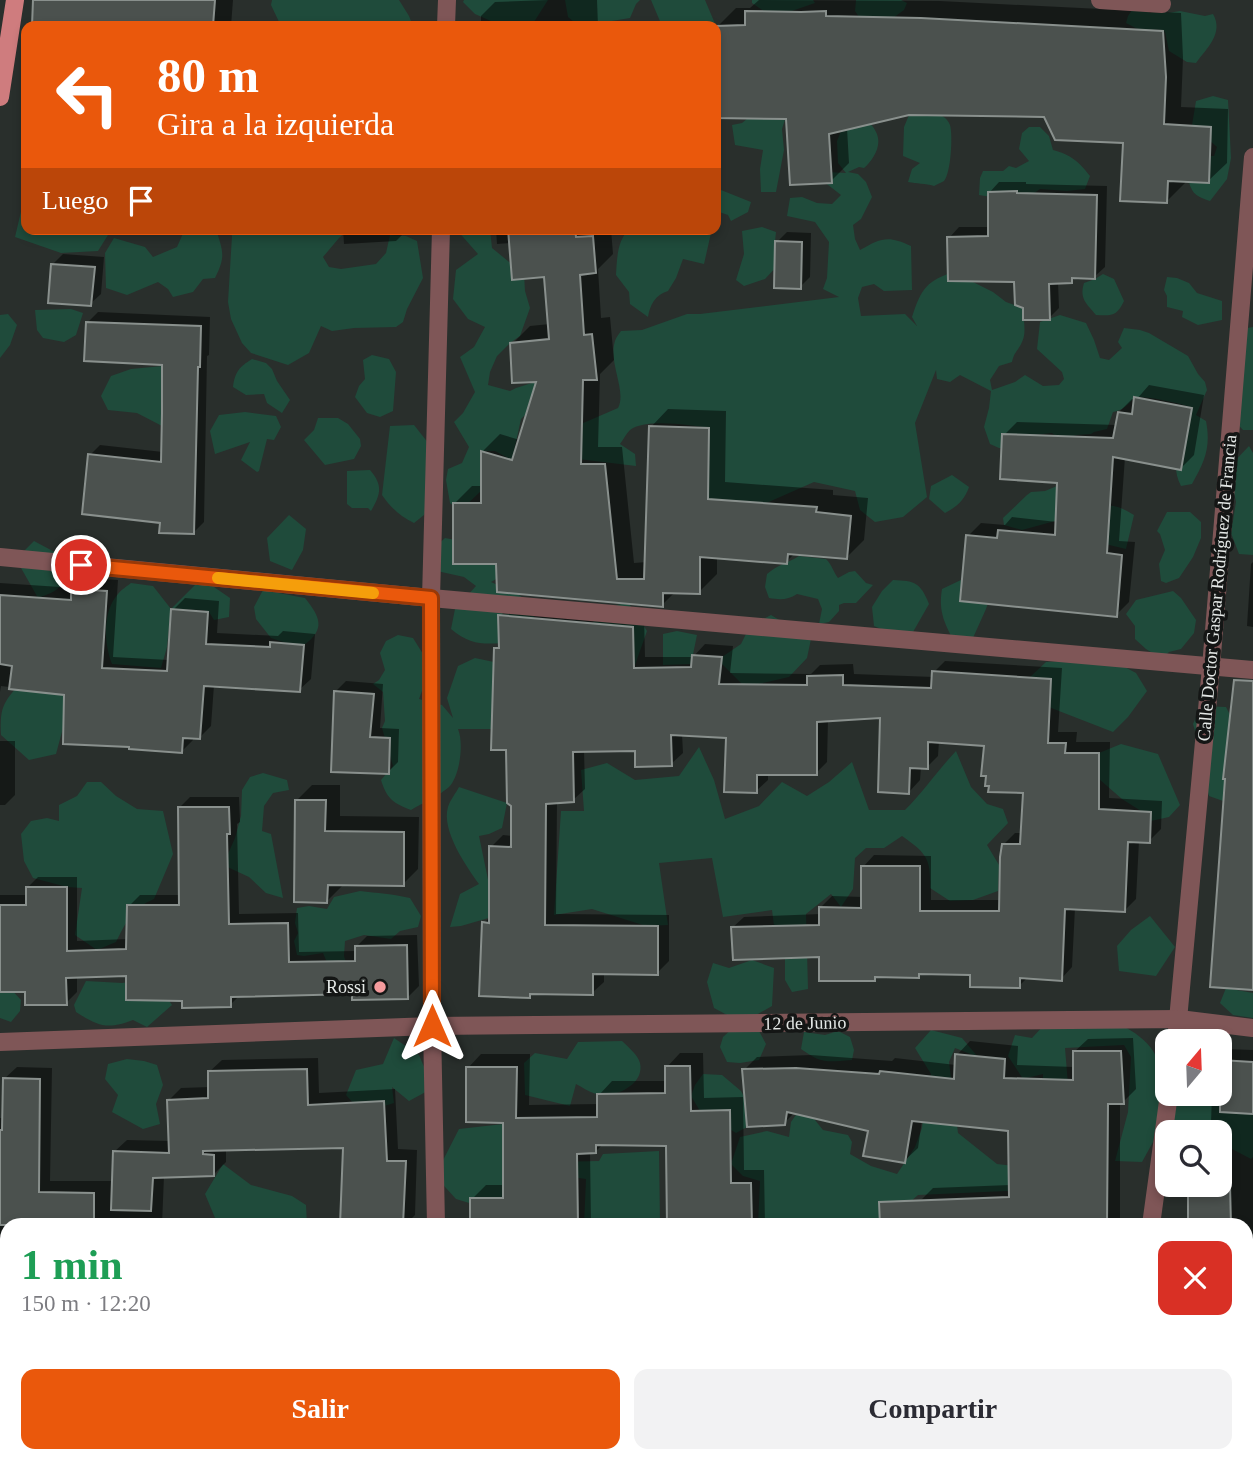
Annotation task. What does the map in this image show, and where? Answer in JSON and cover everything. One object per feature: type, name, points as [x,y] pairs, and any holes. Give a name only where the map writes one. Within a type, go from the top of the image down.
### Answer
[{"type":"main road","points":[[0,97],[15,0]]},
{"type":"street","points":[[446,21],[447,0]]},
{"type":"street","points":[[1100,0],[1162,4]]},
{"type":"street","name":"Calle Doctor Gaspar Rodríguez de Francia","points":[[1178,1029],[1253,157]]},
{"type":"street","points":[[436,1218],[432,1026],[431,598],[441,235]]},
{"type":"street","points":[[0,557],[431,598],[1253,670]]},
{"type":"street","name":"12 de Junio","points":[[0,1042],[432,1026],[1179,1019],[1253,1028]]},
{"type":"street","points":[[1152,1218],[1167,1106]]},
{"type":"green space","points":[[272,0],[399,0],[411,21],[279,21],[271,5]]},
{"type":"green space","points":[[548,0],[535,21],[491,21],[475,14],[463,2]]},
{"type":"green space","points":[[565,0],[640,0],[630,18],[573,21],[568,17]]},
{"type":"green space","points":[[651,0],[705,0],[714,21],[660,21]]},
{"type":"green space","points":[[752,0],[813,0],[815,3],[786,13],[765,12],[752,3]]},
{"type":"green space","points":[[856,0],[901,0],[907,3],[904,10],[886,23],[859,17],[855,11]]},
{"type":"green space","points":[[1134,7],[1143,8],[1150,13],[1158,10],[1205,16],[1213,14],[1217,28],[1209,46],[1196,63],[1187,62],[1169,51],[1165,32],[1155,30],[1145,33],[1126,23]]},
{"type":"green space","points":[[1213,96],[1228,100],[1231,158],[1227,179],[1210,201],[1194,193],[1187,176],[1208,156],[1214,156],[1217,147],[1192,125],[1196,101]]},
{"type":"green space","points":[[789,107],[782,129],[784,150],[776,192],[761,192],[763,150],[735,145],[732,125]]},
{"type":"green space","points":[[933,113],[943,116],[950,125],[951,154],[946,177],[934,186],[908,182],[912,169],[920,163],[903,156],[904,127],[909,115]]},
{"type":"green space","points":[[866,118],[875,130],[878,142],[874,157],[864,168],[859,167],[848,172],[858,174],[866,182],[872,197],[861,219],[853,225],[855,239],[860,250],[885,239],[911,246],[912,290],[884,291],[874,284],[862,287],[858,298],[861,316],[905,314],[917,326],[912,317],[922,292],[931,282],[955,271],[1006,302],[1023,308],[1025,330],[1021,345],[1012,362],[999,366],[990,380],[992,390],[1015,382],[1025,375],[1043,386],[1059,385],[1064,379],[1062,372],[1037,349],[1040,322],[1060,315],[1086,323],[1100,358],[1109,360],[1122,348],[1118,342],[1124,328],[1149,333],[1188,356],[1205,382],[1207,390],[1196,415],[1206,421],[1207,446],[1192,484],[1181,486],[1176,466],[1178,446],[1191,407],[1135,397],[1128,405],[1113,412],[1107,429],[1061,440],[1052,433],[1035,435],[1016,448],[999,448],[990,444],[984,427],[991,391],[960,375],[950,382],[937,379],[936,370],[915,423],[927,497],[903,517],[875,522],[860,510],[855,491],[814,482],[744,513],[696,518],[709,428],[668,423],[637,426],[630,430],[620,444],[635,454],[636,466],[578,459],[567,430],[618,408],[620,393],[613,349],[621,331],[642,330],[687,314],[839,297],[823,289],[827,278],[829,242],[815,222],[787,216],[790,198],[802,197],[817,203],[832,204],[841,195],[823,181],[827,172],[846,173],[838,163],[837,141],[841,131]]},
{"type":"green space","points":[[1029,127],[1040,127],[1049,136],[1053,150],[1070,157],[1082,167],[1090,176],[1085,189],[1040,189],[1022,202],[979,195],[983,171],[1003,171],[1009,166],[1016,168],[1029,161],[1019,149],[1022,133]]},
{"type":"green space","points":[[721,190],[751,202],[748,212],[731,221],[728,215],[721,213]]},
{"type":"green space","points":[[21,212],[21,235],[108,235],[98,251],[61,253],[15,237]]},
{"type":"green space","points":[[762,227],[776,232],[778,265],[765,279],[744,286],[736,280],[744,254],[742,231]]},
{"type":"green space","points":[[182,235],[218,235],[222,254],[215,278],[203,279],[193,292],[173,297],[168,289],[158,282],[127,295],[106,288],[105,253],[114,238],[145,247],[153,257],[177,247]]},
{"type":"green space","points":[[342,235],[323,257],[329,267],[341,269],[376,264],[386,253],[390,235],[406,236],[417,241],[423,278],[403,322],[396,327],[332,331],[321,326],[309,353],[288,365],[251,353],[242,343],[231,319],[228,302],[232,236]]},
{"type":"green space","points":[[461,235],[491,235],[492,248],[524,274],[530,308],[520,336],[497,356],[488,385],[510,391],[535,382],[550,390],[521,419],[512,460],[495,451],[481,451],[481,491],[460,511],[450,503],[446,480],[448,469],[462,463],[469,447],[454,422],[463,413],[475,392],[460,357],[474,347],[485,327],[468,319],[453,299],[456,270],[478,254]]},
{"type":"green space","points":[[625,235],[711,235],[704,264],[683,259],[676,278],[668,291],[654,301],[648,317],[630,304],[629,292],[616,275],[620,245]]},
{"type":"green space","points":[[1103,274],[1114,279],[1124,301],[1113,314],[1096,315],[1082,293],[1084,283]]},
{"type":"green space","points":[[1167,277],[1189,283],[1197,293],[1222,301],[1222,320],[1198,325],[1182,317],[1183,311],[1167,307],[1164,290]]},
{"type":"green space","points":[[71,309],[83,313],[76,335],[64,342],[43,338],[37,330],[35,310]]},
{"type":"green space","points":[[8,314],[17,325],[10,345],[0,358],[0,315]]},
{"type":"green space","points":[[1253,327],[1253,430],[1243,430],[1233,419],[1241,329]]},
{"type":"green space","points":[[372,355],[389,359],[396,372],[393,411],[380,417],[367,413],[355,397],[365,379],[363,360]]},
{"type":"green space","points":[[252,359],[266,363],[272,369],[290,400],[282,413],[267,403],[264,394],[246,395],[233,387],[238,370]]},
{"type":"green space","points":[[173,365],[162,426],[137,413],[108,410],[101,396],[111,376],[131,369]]},
{"type":"green space","points":[[245,412],[276,416],[281,427],[274,440],[267,439],[257,472],[241,460],[250,442],[215,454],[210,431],[219,415]]},
{"type":"green space","points":[[318,418],[338,418],[348,424],[360,439],[361,446],[354,459],[325,465],[304,440],[314,430]]},
{"type":"green space","points":[[414,425],[429,444],[434,497],[424,515],[414,523],[396,511],[382,495],[390,426]]},
{"type":"green space","points":[[1249,446],[1253,453],[1253,555],[1239,554],[1231,533],[1236,502],[1229,467]]},
{"type":"green space","points":[[370,470],[379,485],[379,495],[371,511],[368,508],[352,508],[347,504],[347,471]]},
{"type":"green space","points":[[952,475],[969,487],[960,502],[945,513],[929,499],[931,486]]},
{"type":"green space","points":[[1057,486],[1088,507],[1112,506],[1134,515],[1126,549],[1101,543],[1070,517],[1022,530],[1004,525],[1003,518],[1031,492],[1045,491]]},
{"type":"green space","points":[[1167,512],[1190,512],[1201,522],[1201,538],[1193,557],[1179,578],[1166,583],[1161,581],[1159,564],[1165,550],[1157,531]]},
{"type":"green space","points":[[289,515],[306,529],[303,550],[292,570],[270,561],[267,538]]},
{"type":"green space","points":[[445,538],[466,542],[496,564],[498,578],[491,582],[519,595],[535,607],[533,626],[519,642],[475,642],[451,629],[455,609],[476,586],[464,577],[437,571],[432,550]]},
{"type":"green space","points":[[34,541],[64,557],[66,566],[62,584],[53,592],[38,598],[16,559]]},
{"type":"green space","points":[[799,556],[826,559],[838,578],[855,571],[866,583],[873,585],[856,603],[839,605],[839,611],[829,622],[819,624],[822,609],[818,599],[797,594],[784,599],[769,598],[765,587],[767,574]]},
{"type":"green space","points":[[963,579],[991,594],[972,640],[956,645],[943,618],[941,597],[942,589]]},
{"type":"green space","points":[[893,580],[916,584],[929,604],[913,632],[886,631],[874,626],[872,607]]},
{"type":"green space","points":[[198,582],[214,587],[230,598],[229,617],[214,620],[209,612],[203,610],[171,609]]},
{"type":"green space","points":[[131,583],[153,586],[171,609],[167,647],[161,668],[112,664],[107,647],[107,619],[113,601],[121,591]]},
{"type":"green space","points":[[263,590],[305,598],[317,617],[316,634],[304,645],[271,638],[256,619],[254,607]]},
{"type":"green space","points":[[1173,591],[1196,620],[1194,633],[1181,649],[1169,652],[1162,659],[1135,639],[1135,626],[1126,614],[1136,600]]},
{"type":"green space","points":[[628,602],[647,631],[634,668],[592,649],[592,627],[596,615],[607,608]]},
{"type":"green space","points":[[771,615],[811,639],[807,658],[789,677],[745,687],[722,664],[722,657],[741,644],[750,626]]},
{"type":"green space","points":[[677,631],[697,635],[691,664],[663,665],[663,634]]},
{"type":"green space","points":[[398,635],[413,638],[423,654],[422,691],[419,699],[442,705],[453,718],[447,698],[458,666],[475,658],[494,662],[500,729],[458,729],[461,742],[460,759],[453,782],[441,793],[411,810],[392,800],[381,780],[393,766],[382,728],[385,721],[383,692],[373,684],[385,670],[380,653],[386,641]]},
{"type":"green space","points":[[1108,658],[1136,673],[1147,691],[1113,732],[1028,699],[1029,678],[1046,662]]},
{"type":"green space","points":[[64,683],[74,714],[63,728],[56,754],[29,760],[1,735],[3,707],[20,684]]},
{"type":"green space","points":[[1201,706],[1226,707],[1247,781],[1224,792],[1223,801],[1209,796],[1193,724]]},
{"type":"green space","points":[[1121,744],[1158,754],[1180,805],[1169,817],[1151,821],[1099,779],[1099,753]]},
{"type":"green space","points":[[699,747],[714,780],[725,819],[759,806],[782,782],[807,796],[852,762],[869,810],[905,810],[956,751],[971,787],[987,804],[1003,809],[1008,823],[987,845],[999,865],[998,891],[973,900],[950,901],[930,888],[925,857],[902,836],[884,848],[866,848],[855,858],[853,889],[841,907],[831,894],[806,914],[808,989],[792,992],[785,980],[785,949],[774,926],[772,910],[723,917],[712,858],[659,863],[668,925],[646,926],[592,909],[554,915],[561,811],[584,811],[581,770],[607,763],[635,780],[679,776]]},
{"type":"green space","points":[[263,773],[287,780],[289,790],[273,793],[264,806],[262,831],[271,834],[283,898],[266,893],[249,877],[223,865],[241,816],[242,790],[250,777]]},
{"type":"green space","points":[[87,782],[101,782],[116,796],[137,809],[163,811],[173,854],[154,899],[135,911],[116,942],[97,950],[75,935],[82,888],[33,878],[24,861],[21,834],[31,821],[47,818],[59,821],[59,805],[77,796]]},
{"type":"green space","points":[[459,787],[507,803],[502,828],[479,836],[491,894],[492,917],[450,927],[460,894],[479,884],[456,847],[448,826],[448,807]]},
{"type":"green space","points":[[360,891],[410,898],[421,916],[418,927],[400,931],[391,939],[364,935],[345,941],[344,956],[349,972],[328,965],[323,953],[297,955],[294,941],[298,933],[295,923],[297,908],[309,906],[327,909],[334,897]]},
{"type":"green space","points":[[1150,916],[1175,947],[1156,976],[1119,971],[1117,946],[1131,930]]},
{"type":"green space","points":[[752,960],[774,968],[772,1006],[742,1023],[714,1008],[707,982],[713,963],[729,968]]},
{"type":"green space","points":[[150,979],[163,991],[172,1005],[147,1027],[133,1020],[116,1025],[103,1025],[76,1012],[74,1005],[86,981],[122,983]]},
{"type":"green space","points":[[0,983],[9,987],[21,1000],[20,1011],[11,1022],[0,1018]]},
{"type":"green space","points":[[1226,988],[1253,993],[1253,1018],[1233,1015],[1220,1003]]},
{"type":"green space","points":[[1103,1016],[1139,1036],[1155,1055],[1155,1106],[1232,1106],[1232,1087],[1253,1103],[1253,1157],[1251,1159],[1232,1149],[1232,1120],[1155,1120],[1153,1142],[1142,1162],[1115,1161],[1128,1112],[1131,1057],[1124,1045],[1065,1048],[1068,1084],[1042,1121],[1043,1074],[1023,1079],[1008,1056],[1015,1035],[1032,1038],[1045,1024]]},
{"type":"green space","points":[[1196,1021],[1222,1024],[1223,1029],[1189,1029]]},
{"type":"green space","points":[[734,1027],[759,1031],[766,1044],[759,1060],[727,1062],[720,1047],[723,1037]]},
{"type":"green space","points":[[931,1030],[962,1038],[978,1057],[955,1048],[949,1062],[958,1133],[997,1164],[1048,1170],[1048,1189],[918,1195],[909,1203],[909,1218],[758,1218],[760,1181],[743,1176],[731,1164],[740,1137],[767,1131],[789,1137],[791,1122],[800,1109],[823,1130],[848,1135],[852,1142],[850,1154],[871,1166],[897,1174],[915,1147],[922,1128],[931,1074],[915,1048]]},
{"type":"green space","points":[[838,1031],[850,1037],[854,1050],[852,1060],[825,1061],[801,1049],[804,1032],[825,1035]]},
{"type":"green space","points":[[394,1038],[419,1055],[433,1088],[409,1101],[392,1087],[394,1103],[362,1113],[346,1095],[356,1070],[383,1064]]},
{"type":"green space","points":[[622,1041],[640,1063],[638,1078],[627,1089],[603,1095],[576,1084],[570,1106],[525,1095],[524,1063],[535,1053],[567,1059],[578,1042]]},
{"type":"green space","points":[[127,1059],[157,1065],[163,1085],[156,1104],[160,1124],[143,1129],[112,1112],[118,1095],[105,1079],[108,1064]]},
{"type":"green space","points":[[703,1074],[722,1075],[741,1091],[750,1108],[747,1127],[736,1133],[700,1111],[691,1096]]},
{"type":"green space","points":[[512,1123],[502,1213],[456,1199],[435,1176],[459,1129]]},
{"type":"green space","points":[[659,1151],[660,1218],[584,1218],[586,1179],[549,1174],[548,1162],[599,1161],[603,1154]]},
{"type":"green space","points":[[223,1164],[251,1185],[292,1196],[306,1205],[307,1218],[215,1218],[205,1194]]},
{"type":"building","points":[[33,0],[215,0],[213,21],[32,21]]},
{"type":"building","points":[[745,11],[826,11],[826,16],[921,18],[1163,31],[1166,77],[1164,124],[1211,127],[1209,183],[1168,181],[1167,203],[1120,201],[1123,143],[1055,140],[1044,117],[909,115],[829,134],[832,183],[790,185],[786,119],[721,118],[721,26],[745,25]]},
{"type":"building","points":[[988,192],[1097,195],[1095,279],[1072,278],[1072,283],[1049,284],[1050,320],[1023,320],[1023,308],[1015,305],[1014,282],[948,281],[947,237],[988,236]]},
{"type":"building","points":[[508,235],[593,236],[596,273],[580,275],[584,335],[592,334],[597,380],[583,380],[581,464],[605,464],[617,579],[644,579],[649,426],[709,428],[708,499],[817,507],[816,512],[851,516],[847,559],[788,554],[787,564],[700,557],[700,594],[663,593],[663,607],[497,592],[496,564],[453,564],[453,503],[481,503],[481,451],[512,460],[536,382],[512,383],[510,343],[549,339],[544,277],[512,280]]},
{"type":"building","points":[[775,241],[802,242],[801,289],[774,288]]},
{"type":"building","points":[[51,264],[95,267],[91,306],[48,303]]},
{"type":"building","points":[[86,322],[201,326],[194,534],[159,533],[160,523],[82,514],[88,454],[161,462],[162,365],[84,361]]},
{"type":"building","points":[[1134,397],[1192,408],[1181,470],[1113,457],[1107,553],[1122,555],[1117,617],[960,601],[966,535],[997,538],[998,530],[1055,535],[1057,483],[1000,479],[1002,434],[1113,438],[1118,412],[1132,414]]},
{"type":"building","points":[[71,589],[107,591],[102,668],[167,671],[171,609],[208,612],[206,644],[270,647],[270,642],[304,645],[300,692],[204,686],[200,739],[183,738],[182,753],[63,744],[64,695],[9,689],[12,666],[0,664],[0,595],[71,600]]},
{"type":"building","points":[[498,615],[633,627],[634,668],[691,667],[692,655],[722,657],[719,684],[807,685],[807,676],[843,675],[843,685],[931,688],[932,671],[1051,679],[1048,743],[1066,743],[1065,753],[1099,753],[1099,809],[1151,812],[1150,843],[1128,842],[1125,912],[1065,909],[1062,981],[1020,978],[1020,988],[970,987],[970,975],[919,974],[919,978],[875,977],[875,981],[819,981],[819,957],[733,960],[731,927],[819,925],[819,907],[861,908],[861,866],[920,866],[920,911],[999,911],[1002,844],[1020,844],[1023,793],[988,792],[989,786],[985,786],[986,776],[981,776],[984,746],[928,742],[928,769],[910,768],[909,794],[878,792],[880,718],[817,722],[817,775],[757,775],[757,793],[724,792],[726,738],[671,735],[672,766],[635,767],[635,751],[573,752],[574,802],[546,804],[545,925],[658,926],[658,975],[593,974],[593,995],[530,994],[530,998],[479,996],[482,922],[489,923],[489,846],[511,847],[511,806],[507,803],[506,750],[491,750],[494,648],[499,648]]},
{"type":"building","points":[[1234,680],[1253,681],[1253,990],[1210,987],[1223,779]]},
{"type":"building","points":[[334,691],[374,694],[370,737],[390,738],[389,774],[331,772]]},
{"type":"building","points":[[295,800],[326,800],[325,831],[404,832],[404,886],[328,885],[327,903],[294,902]]},
{"type":"building","points":[[178,807],[229,807],[229,924],[288,923],[289,962],[355,961],[355,946],[407,945],[408,999],[352,1000],[352,994],[231,997],[231,1007],[182,1008],[182,1001],[126,1000],[126,976],[66,978],[67,1005],[25,1005],[25,992],[0,992],[0,905],[26,905],[26,887],[67,887],[67,951],[126,949],[127,905],[179,905]]},
{"type":"building","points":[[1073,1051],[1121,1051],[1124,1104],[1108,1104],[1107,1218],[880,1218],[879,1202],[1009,1197],[1008,1131],[912,1121],[905,1163],[863,1156],[868,1131],[787,1112],[785,1125],[747,1127],[742,1069],[796,1068],[879,1074],[880,1071],[954,1079],[955,1054],[1005,1059],[1004,1078],[1073,1080]]},
{"type":"building","points":[[1232,1061],[1253,1062],[1253,1114],[1220,1112],[1220,1106],[1232,1106]]},
{"type":"building","points":[[665,1066],[690,1066],[691,1111],[730,1110],[731,1183],[751,1183],[752,1218],[667,1218],[666,1146],[596,1145],[596,1153],[577,1154],[578,1218],[470,1218],[470,1198],[503,1198],[503,1123],[466,1122],[466,1067],[517,1067],[516,1118],[597,1117],[597,1094],[665,1093]]},
{"type":"building","points":[[307,1069],[308,1105],[384,1101],[387,1161],[406,1161],[403,1218],[340,1218],[343,1148],[203,1151],[203,1154],[214,1155],[214,1176],[153,1178],[151,1211],[111,1210],[113,1151],[169,1153],[167,1100],[208,1098],[208,1071]]},
{"type":"building","points":[[3,1078],[40,1079],[39,1192],[94,1193],[94,1218],[0,1218]]},
{"type":"building","points":[[1188,1197],[1230,1197],[1231,1218],[1188,1218]]},
{"type":"slow traffic","points":[[218,578],[373,593]]},
{"type":"place","name":"Rossi","points":[[380,987]]},
{"type":"route","points":[[81,565],[431,598],[432,1026]]}]
